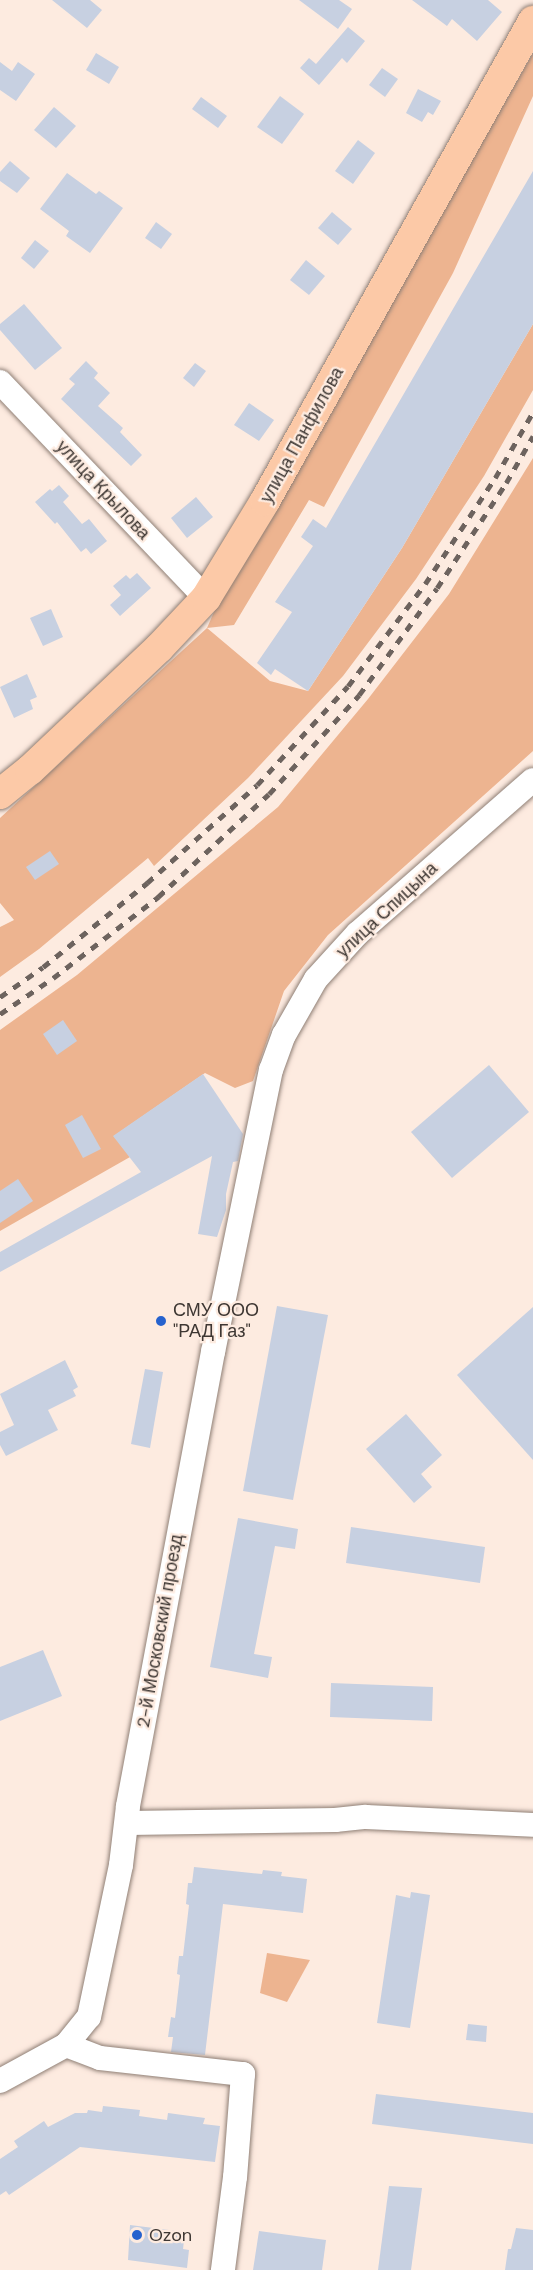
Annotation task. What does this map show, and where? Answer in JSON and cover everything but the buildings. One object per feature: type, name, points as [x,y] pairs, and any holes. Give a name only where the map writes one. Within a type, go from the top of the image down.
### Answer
[{"type":"main road","name":"улица Панфилова","points":[[0,794],[30,770],[159,648],[206,598],[265,501],[533,21]]},
{"type":"street","name":"улица Крылова","points":[[0,383],[206,598]]},
{"type":"street","name":"улица Спицына","points":[[258,1136],[255,1107],[284,1035],[316,979],[358,933],[533,780]]},
{"type":"street","name":"2-й Московский проезд","points":[[0,2081],[66,2045],[89,2017],[122,1865],[128,1806],[164,1606],[258,1136]]},
{"type":"street","points":[[128,1823],[335,1820],[366,1817],[533,1825]]},
{"type":"street","points":[[66,2045],[100,2058],[243,2074],[235,2177],[223,2270]]},
{"type":"shaded area","points":[[533,53],[533,96],[453,273],[324,507],[309,500],[234,625],[207,628],[221,596]]},
{"type":"shaded area","points":[[533,324],[533,390],[484,476],[416,579],[343,676],[248,778],[154,866],[148,858],[39,949],[0,977],[0,927],[14,920],[0,903],[0,818],[207,628],[270,681],[308,691],[402,548]]},
{"type":"shaded area","points":[[533,458],[533,751],[328,935],[284,991],[253,1081],[235,1088],[205,1073],[114,1136],[130,1157],[0,1231],[0,1030],[77,975],[278,807],[368,699],[449,594]]},
{"type":"shaded area","points":[[267,1953],[310,1960],[287,2002],[260,1993]]},
{"type":"railway","points":[[0,997],[43,967],[147,883],[257,785],[348,686],[425,584],[495,478],[533,412]]},
{"type":"railway","points":[[0,1014],[53,978],[158,897],[269,794],[359,695],[437,588],[506,483],[533,436]]},
{"type":"place","name":"СМУ ООО \"РАД Газ\"","points":[[161,1321]]},
{"type":"place","name":"Ozon","points":[[137,2235]]}]
